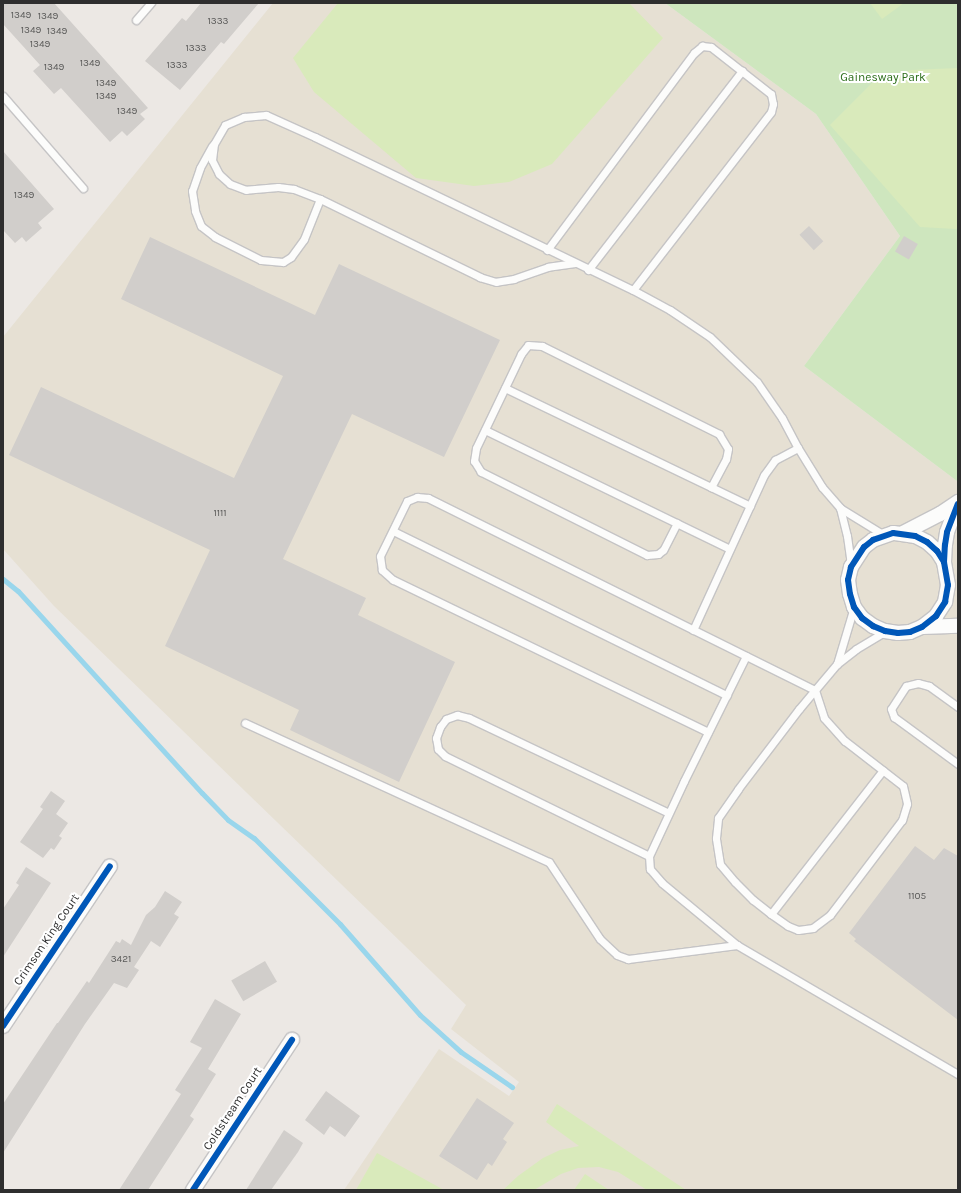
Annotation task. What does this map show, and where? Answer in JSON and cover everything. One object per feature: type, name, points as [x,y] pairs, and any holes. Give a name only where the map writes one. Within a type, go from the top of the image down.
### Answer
[{"type":"street","points":[[903,533],[958,503]]},
{"type":"street","points":[[922,627],[936,616],[945,602],[948,585],[944,562],[947,532],[958,503]]},
{"type":"street","points":[[944,562],[937,551],[927,542],[916,536],[903,533],[885,535],[873,540],[864,547],[851,567],[848,580],[850,594],[854,607],[862,618],[873,626],[885,631],[904,632],[922,627],[958,626]]},
{"type":"street","points":[[948,585],[958,600]]},
{"type":"street","name":"Crimson King Court","points":[[3,1026],[110,866]]},
{"type":"street","name":"Coldstream Court","points":[[193,1190],[292,1040]]},
{"type":"lane","points":[[136,20],[150,3]]},
{"type":"lane","points":[[547,250],[694,53],[702,46],[711,47],[772,94],[773,104],[771,112],[633,290]]},
{"type":"lane","points":[[588,270],[742,71]]},
{"type":"lane","points":[[3,96],[83,188]]},
{"type":"lane","points":[[320,200],[304,239],[291,257],[283,262],[261,260],[215,237],[201,226],[195,211],[192,192],[200,168],[225,125],[244,117],[266,115],[315,137],[588,270],[633,290],[670,310],[710,337],[752,377],[782,418],[798,448],[822,487],[840,508],[885,535]]},
{"type":"lane","points":[[214,144],[212,160],[219,174],[230,184],[246,190],[278,187],[294,189],[480,277],[496,282],[514,279],[548,267],[575,263]]},
{"type":"lane","points":[[677,523],[663,550],[658,554],[648,555],[481,472],[474,461],[476,448],[521,354],[528,346],[542,346],[719,434],[728,449],[726,459],[711,487]]},
{"type":"lane","points":[[505,388],[750,506]]},
{"type":"lane","points":[[485,430],[730,549]]},
{"type":"lane","points":[[693,630],[764,475],[775,460],[798,448]]},
{"type":"lane","points":[[708,732],[393,580],[382,570],[380,556],[407,501],[417,497],[428,498],[815,690],[824,718],[845,741],[903,786],[908,804],[902,820],[830,915],[813,928],[798,930],[771,914],[735,882],[720,864],[716,838],[718,818],[738,789],[815,690],[837,664],[856,649],[885,631]]},
{"type":"lane","points":[[840,508],[847,536],[851,567]]},
{"type":"lane","points":[[393,531],[727,694]]},
{"type":"lane","points":[[837,664],[854,607]]},
{"type":"lane","points":[[746,656],[649,856],[650,869],[662,883],[737,945],[958,1074]]},
{"type":"lane","points":[[958,707],[929,686],[918,683],[906,686],[890,709],[894,717],[958,764]]},
{"type":"lane","points":[[649,856],[445,756],[438,749],[436,738],[440,728],[446,719],[457,715],[469,718],[669,813]]},
{"type":"lane","points":[[245,723],[548,862],[600,939],[617,955],[628,958],[737,945]]},
{"type":"lane","points":[[771,914],[883,770]]},
{"type":"shaded area","points":[[273,3],[665,3],[816,114],[900,236],[804,366],[957,481],[958,480],[958,1190],[344,1190],[439,1049],[509,1096],[519,1082],[451,1029],[466,1005],[54,606],[3,549],[3,337]]},
{"type":"green space","points":[[338,3],[629,3],[663,38],[552,164],[509,182],[474,186],[416,178],[314,92],[293,58]]},
{"type":"green space","name":"Gainesway Park","points":[[665,3],[958,3],[957,481],[804,366],[900,236],[816,114]]},
{"type":"green space","points":[[870,3],[904,3],[882,19]]},
{"type":"green space","points":[[958,68],[958,228],[920,227],[830,125],[872,83],[911,70]]},
{"type":"green space","points":[[557,1104],[686,1190],[647,1190],[618,1172],[599,1167],[578,1168],[561,1174],[534,1190],[503,1190],[518,1176],[543,1158],[560,1150],[579,1146],[546,1122]]},
{"type":"green space","points":[[377,1153],[444,1190],[356,1190]]},
{"type":"green space","points":[[585,1174],[609,1190],[574,1190]]},
{"type":"building","points":[[3,3],[54,3],[148,108],[140,114],[145,119],[127,136],[122,131],[110,142],[61,88],[54,94],[33,71],[40,65],[3,24]]},
{"type":"building","points":[[201,3],[259,3],[224,44],[221,42],[180,90],[145,61],[182,18],[186,21]]},
{"type":"building","points":[[3,151],[54,209],[38,223],[42,228],[26,242],[22,237],[15,243],[3,230]]},
{"type":"building","points":[[809,226],[823,241],[814,250],[799,235]]},
{"type":"building","points":[[904,236],[918,244],[909,260],[895,252]]},
{"type":"building","points":[[150,237],[315,315],[339,264],[500,340],[444,457],[352,414],[283,559],[366,598],[358,615],[455,662],[399,782],[290,730],[299,710],[165,646],[210,550],[9,455],[41,387],[234,478],[283,376],[121,299]]},
{"type":"building","points":[[51,791],[65,801],[56,814],[68,823],[59,836],[62,838],[54,850],[51,848],[43,858],[20,842],[43,809],[40,807]]},
{"type":"building","points":[[915,846],[934,860],[944,848],[958,856],[958,1020],[854,941],[856,939],[849,933]]},
{"type":"building","points":[[26,867],[51,883],[3,957],[3,909],[19,885],[16,883]]},
{"type":"building","points":[[165,891],[182,902],[174,914],[179,917],[160,947],[151,941],[134,967],[139,970],[127,988],[114,983],[85,1024],[3,1153],[3,1104],[57,1023],[87,981],[89,983],[116,941],[120,943],[122,939],[131,945],[146,915],[155,907]]},
{"type":"building","points":[[265,961],[277,982],[243,1001],[231,980]]},
{"type":"building","points":[[215,999],[241,1014],[208,1069],[216,1074],[190,1116],[194,1119],[148,1190],[119,1190],[181,1094],[175,1090],[202,1048],[190,1042]]},
{"type":"building","points":[[326,1091],[360,1116],[345,1137],[330,1126],[324,1135],[305,1120]]},
{"type":"building","points":[[477,1098],[514,1123],[503,1139],[507,1142],[492,1166],[488,1163],[477,1180],[439,1156]]},
{"type":"building","points":[[284,1130],[303,1143],[298,1152],[271,1190],[246,1190]]},
{"type":"waterway","points":[[3,579],[18,591],[228,820],[254,838],[340,924],[420,1015],[461,1052],[512,1087]]},
{"type":"cycle path","points":[[944,562],[937,551],[927,542],[915,536],[893,533],[873,540],[864,547],[851,567],[848,580],[854,607],[862,618],[873,626],[885,631],[898,633],[910,632],[922,627],[936,616],[945,602],[948,585],[944,562],[945,545],[947,532],[958,504]]},
{"type":"cycle path","points":[[3,1026],[110,866]]},
{"type":"cycle path","points":[[193,1190],[292,1040]]}]
